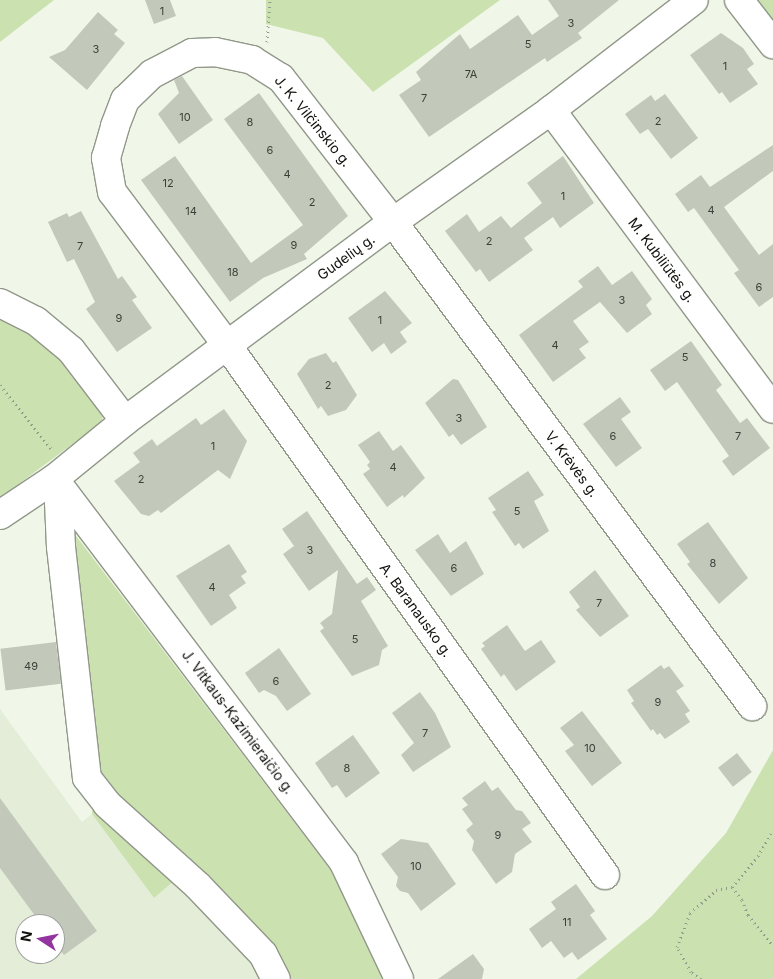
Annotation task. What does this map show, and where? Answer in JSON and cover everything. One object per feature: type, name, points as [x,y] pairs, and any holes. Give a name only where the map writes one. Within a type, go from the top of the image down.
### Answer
[{"type":"street","name":"Gudelių g.","points":[[0,515],[63,480],[125,422],[393,222],[551,110],[694,0]]},
{"type":"street","points":[[740,0],[773,44]]},
{"type":"street","name":"J. K. Vilčinskio g.","points":[[227,345],[112,192],[106,158],[126,100],[152,74],[192,53],[215,52],[252,60],[267,68],[282,78],[393,222]]},
{"type":"street","name":"M. Kubiliūtės g.","points":[[551,110],[773,409]]},
{"type":"street","name":"V. Krėvės g.","points":[[393,222],[752,706]]},
{"type":"street","points":[[0,302],[36,321],[71,350],[125,422]]},
{"type":"street","name":"A. Baranausko g.","points":[[227,345],[605,875]]},
{"type":"street","points":[[63,480],[59,502],[61,547],[87,778],[107,804],[198,886],[263,954],[276,979]]},
{"type":"street","name":"J. Vitkaus-Kazimieraičio g.","points":[[63,480],[344,863],[399,979]]},
{"type":"path","points":[[267,68],[270,0]]},
{"type":"path","points":[[0,385],[38,436],[63,480]]},
{"type":"path","points":[[700,979],[691,972],[677,947],[690,913],[716,890],[732,887],[758,856],[773,830]]},
{"type":"path","points":[[732,887],[742,900],[748,915],[773,946]]},
{"type":"shaded area","points":[[0,709],[82,822],[92,814],[154,898],[174,881],[260,971],[262,979],[0,979]]},
{"type":"green space","points":[[0,0],[54,0],[0,42]]},
{"type":"green space","points":[[266,0],[500,0],[373,92],[323,38],[266,24]]},
{"type":"green space","points":[[754,0],[773,0],[773,24]]},
{"type":"green space","points":[[0,318],[18,324],[54,350],[103,410],[102,422],[0,498]]},
{"type":"green space","points":[[67,524],[336,877],[385,979],[262,979],[260,971],[174,881],[154,898],[92,814],[93,771]]},
{"type":"green space","points":[[773,750],[773,979],[576,979],[652,916],[726,833]]},
{"type":"building","points":[[145,0],[170,0],[176,16],[154,24]]},
{"type":"building","points":[[548,0],[619,0],[578,33],[582,38],[547,62],[545,58],[429,137],[399,95],[421,80],[416,72],[460,34],[470,49],[518,15],[532,35],[559,16]]},
{"type":"building","points":[[98,12],[118,30],[114,34],[125,43],[87,90],[49,57],[65,50]]},
{"type":"building","points":[[721,33],[743,48],[754,64],[747,69],[758,84],[730,103],[722,92],[719,94],[690,55]]},
{"type":"building","points":[[182,76],[213,120],[179,144],[158,114],[179,93],[174,80]]},
{"type":"building","points":[[259,93],[348,216],[304,254],[307,259],[263,278],[230,302],[141,180],[175,156],[251,263],[303,225],[224,119]]},
{"type":"building","points":[[665,94],[698,138],[671,159],[648,129],[640,134],[625,114],[651,95],[655,101]]},
{"type":"building","points":[[773,145],[773,171],[724,207],[759,255],[773,244],[773,297],[759,307],[734,273],[739,270],[694,208],[688,212],[675,194],[701,175],[710,187]]},
{"type":"building","points":[[563,156],[594,203],[560,228],[553,217],[524,238],[533,250],[489,282],[480,269],[476,272],[445,231],[467,214],[479,232],[501,216],[511,228],[542,203],[527,183]]},
{"type":"building","points":[[81,211],[118,279],[122,276],[137,297],[132,300],[152,328],[117,352],[86,309],[95,302],[74,259],[67,262],[48,222],[67,213],[69,217]]},
{"type":"building","points":[[598,266],[612,285],[632,271],[652,299],[646,305],[652,314],[627,333],[600,302],[573,321],[589,342],[579,349],[586,358],[553,382],[519,335],[583,287],[578,281]]},
{"type":"building","points":[[385,291],[412,323],[400,332],[407,342],[391,354],[384,343],[372,352],[348,318]]},
{"type":"building","points":[[691,341],[722,385],[716,390],[740,423],[747,418],[770,448],[733,476],[722,461],[729,456],[677,382],[665,391],[650,370]]},
{"type":"building","points":[[326,353],[333,363],[336,361],[357,395],[346,410],[328,416],[321,406],[318,409],[297,374],[309,359]]},
{"type":"building","points":[[453,379],[458,380],[487,427],[461,445],[453,434],[449,437],[425,403]]},
{"type":"building","points":[[620,397],[631,412],[621,419],[642,448],[616,467],[583,424]]},
{"type":"building","points":[[224,409],[247,441],[230,479],[218,470],[161,513],[158,510],[149,516],[141,514],[114,481],[140,462],[133,453],[152,439],[157,446],[196,418],[201,425]]},
{"type":"building","points":[[379,431],[393,451],[401,445],[425,478],[404,498],[403,495],[387,507],[363,474],[370,469],[367,465],[370,462],[358,445]]},
{"type":"building","points":[[528,471],[544,495],[534,501],[549,531],[523,549],[519,543],[515,546],[492,512],[496,510],[488,498]]},
{"type":"building","points":[[307,511],[357,584],[367,577],[376,590],[361,601],[388,646],[382,650],[379,665],[352,676],[320,631],[324,628],[320,623],[332,614],[338,570],[309,591],[283,554],[294,546],[282,529]]},
{"type":"building","points":[[708,522],[748,578],[719,604],[687,564],[690,562],[677,544]]},
{"type":"building","points":[[438,534],[450,553],[466,541],[484,574],[451,596],[415,550]]},
{"type":"building","points":[[229,544],[247,572],[241,576],[246,583],[229,595],[237,608],[211,626],[176,576]]},
{"type":"building","points":[[595,570],[629,616],[600,637],[576,610],[580,607],[569,592]]},
{"type":"building","points":[[507,625],[525,651],[541,640],[556,662],[516,691],[504,674],[501,677],[481,649],[485,646],[482,643]]},
{"type":"building","points":[[56,642],[61,684],[6,691],[0,649]]},
{"type":"building","points":[[279,648],[311,694],[287,711],[276,696],[264,690],[259,693],[245,673]]},
{"type":"building","points":[[661,665],[664,669],[669,666],[684,686],[676,691],[690,711],[685,714],[690,722],[665,739],[660,733],[657,735],[653,729],[651,731],[631,703],[634,701],[627,690]]},
{"type":"building","points":[[420,692],[435,713],[451,747],[413,772],[401,755],[414,743],[392,713]]},
{"type":"building","points":[[582,711],[622,763],[592,786],[565,751],[574,745],[560,728]]},
{"type":"building","points":[[353,735],[380,773],[346,798],[337,785],[332,788],[315,763]]},
{"type":"building","points":[[737,753],[752,772],[733,787],[718,768]]},
{"type":"building","points":[[485,781],[492,791],[498,787],[516,810],[522,811],[531,823],[522,829],[532,842],[515,854],[512,872],[496,884],[472,850],[474,841],[466,830],[473,824],[462,809],[468,805],[462,798]]},
{"type":"building","points":[[0,798],[97,931],[65,954],[65,914],[34,914],[0,868]]},
{"type":"building","points":[[401,839],[428,843],[456,884],[421,911],[408,893],[400,891],[396,886],[398,877],[381,854]]},
{"type":"building","points":[[576,884],[595,911],[590,915],[607,939],[578,960],[572,952],[564,958],[551,941],[542,948],[529,929],[556,909],[551,902]]},
{"type":"building","points":[[473,954],[484,969],[482,979],[438,979]]}]
